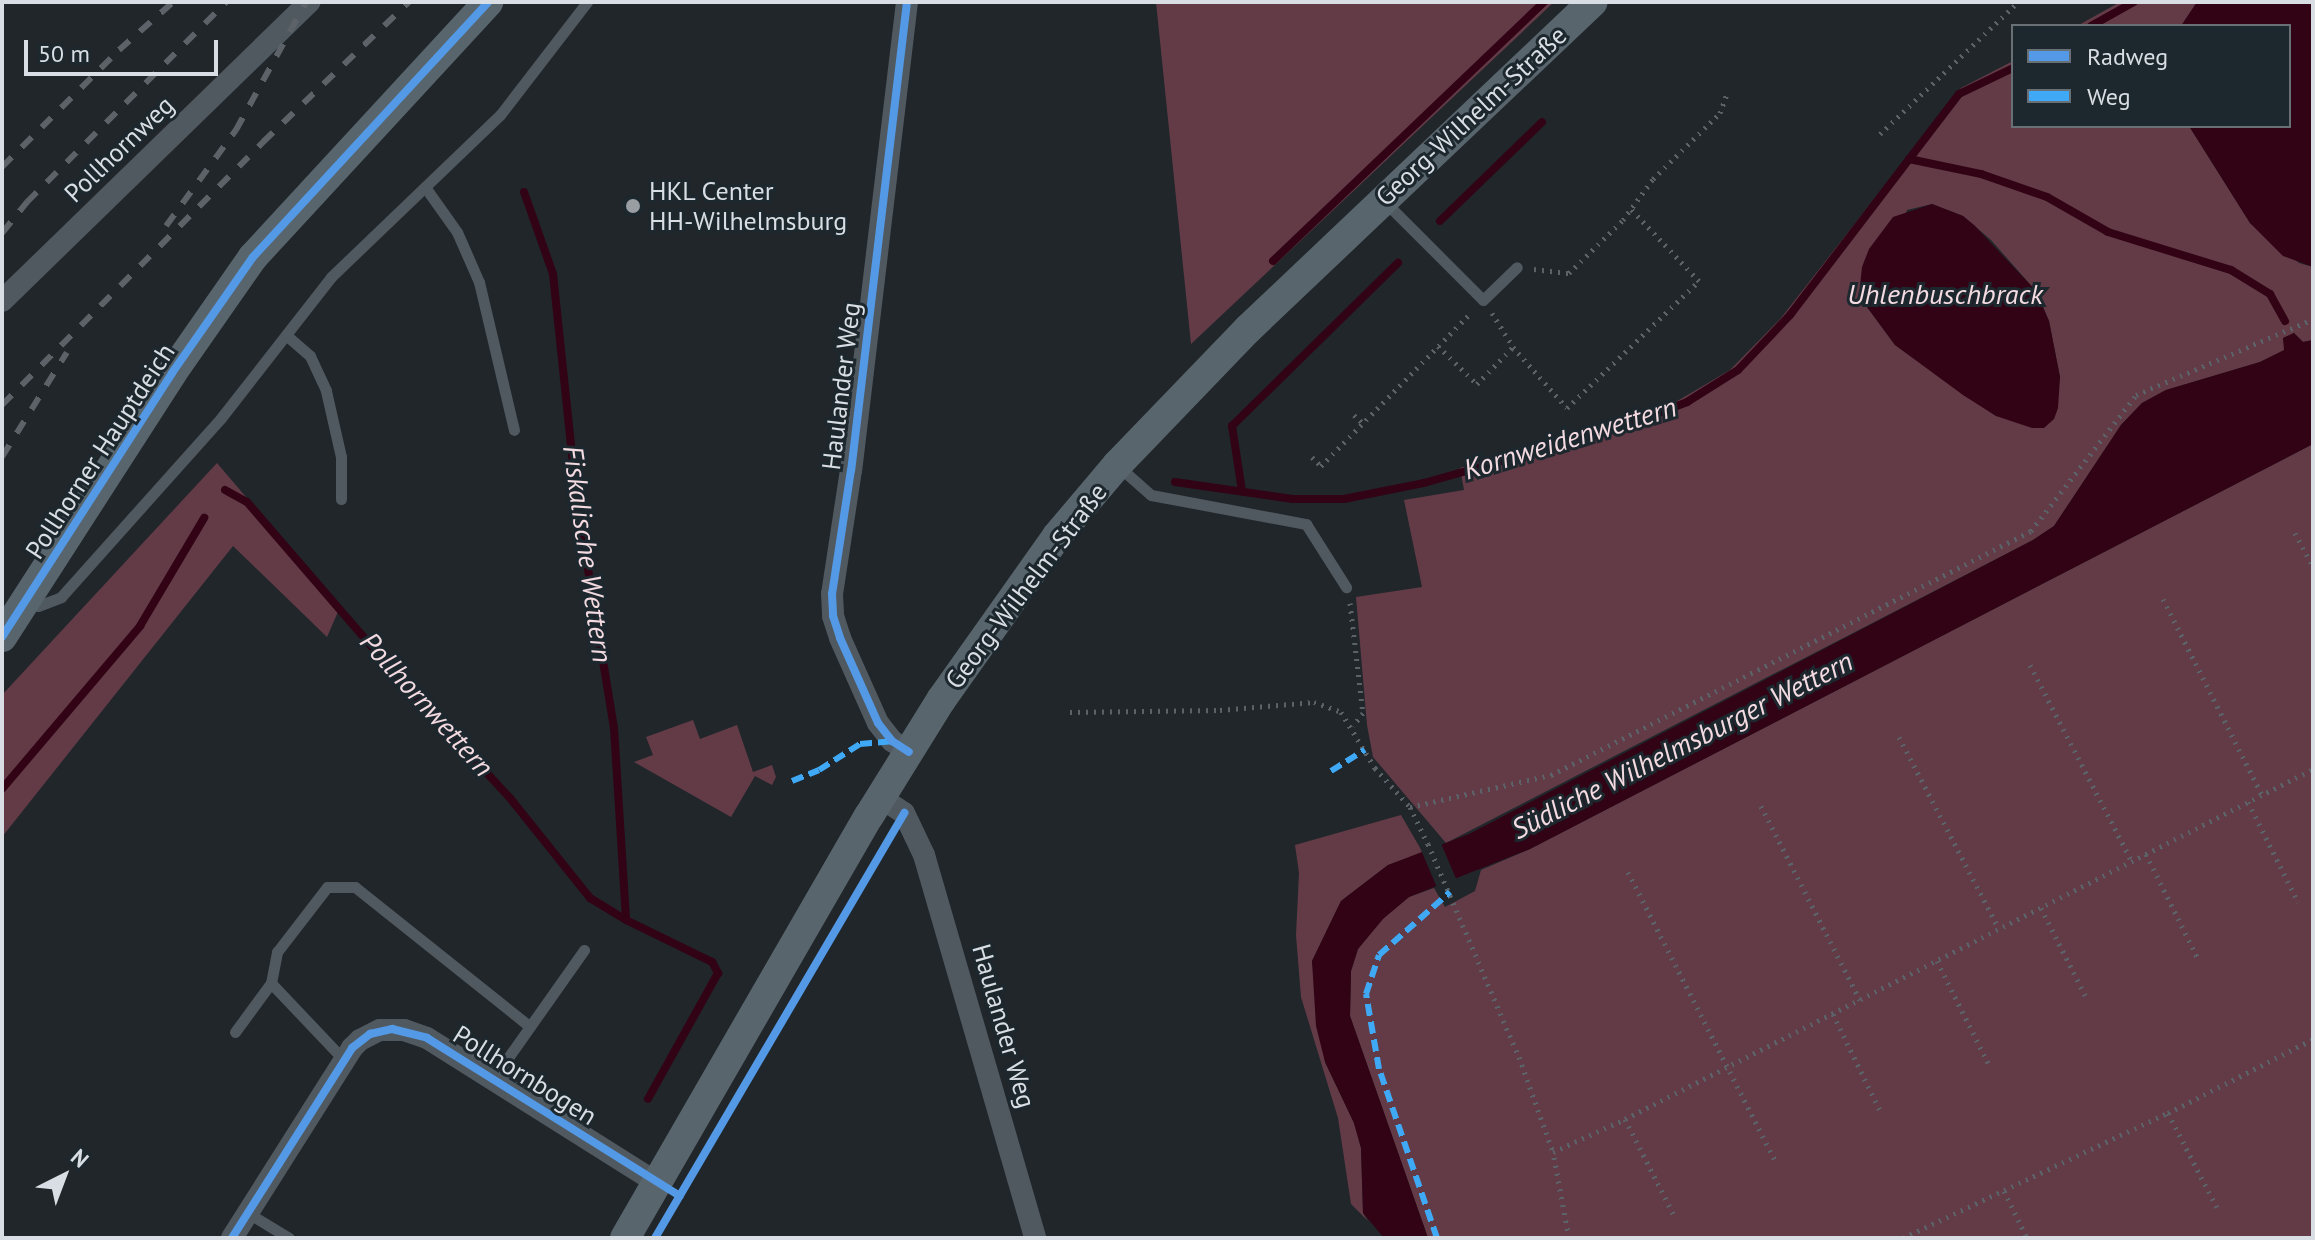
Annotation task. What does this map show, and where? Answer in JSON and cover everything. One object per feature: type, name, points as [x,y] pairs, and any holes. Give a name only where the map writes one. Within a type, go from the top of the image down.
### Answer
[{"type":"main road","name":"Pollhorner Hauptdeich","points":[[2,637],[172,373],[253,257],[488,2]]},
{"type":"main road","name":"Georg-Wilhelm-Straße","points":[[625,1238],[909,752],[1015,592],[1057,536],[1117,465],[1248,329],[1592,2]]},
{"type":"street","name":"Pollhornweg","points":[[2,301],[309,2]]},
{"type":"street","name":"Haulander Weg","points":[[907,2],[853,455],[832,594],[833,616],[840,638],[878,723],[892,741],[909,752]]},
{"type":"street","name":"Haulander Weg","points":[[881,798],[904,813],[924,855],[1035,1238]]},
{"type":"street","name":"Pollhornbogen","points":[[232,1238],[344,1060],[360,1040],[370,1034],[404,1030],[427,1038],[657,1183]]},
{"type":"lane","points":[[27,601],[38,606],[61,597],[221,418],[331,277],[500,115],[587,2]]},
{"type":"lane","points":[[425,187],[457,232],[479,282],[514,430]]},
{"type":"lane","points":[[1383,199],[1483,300],[1517,267]]},
{"type":"lane","points":[[286,335],[310,356],[326,391],[341,457],[341,499]]},
{"type":"lane","points":[[1117,465],[1151,495],[1306,524],[1346,587]]},
{"type":"lane","points":[[235,1032],[271,983],[277,952],[327,887],[355,887],[528,1025]]},
{"type":"lane","points":[[493,1079],[528,1025],[584,950]]},
{"type":"lane","points":[[271,983],[344,1060]]},
{"type":"lane","points":[[248,1213],[289,1238]]},
{"type":"path","points":[[1880,134],[2018,2]]},
{"type":"path","points":[[1517,267],[1569,273],[1631,209],[1653,179],[1720,113],[1727,94]]},
{"type":"path","points":[[1312,457],[1321,466],[1483,300],[1513,347],[1567,408],[1699,281],[1631,209]]},
{"type":"path","points":[[1410,807],[1551,775],[2031,531],[2136,395],[2313,319]]},
{"type":"path","points":[[1440,330],[1447,337]]},
{"type":"path","points":[[1438,346],[1477,384],[1513,347]]},
{"type":"path","points":[[1398,371],[1406,379]]},
{"type":"path","points":[[1354,415],[1363,423]]},
{"type":"path","points":[[2295,533],[2313,567]]},
{"type":"path","points":[[1346,587],[1363,713],[1353,726]]},
{"type":"path","points":[[2163,599],[2262,795]]},
{"type":"path","points":[[2030,665],[2132,862]]},
{"type":"path","points":[[1070,712],[1220,710],[1314,702],[1333,706],[1353,726],[1375,768],[1410,807],[1449,888],[1519,1057],[1553,1152],[1569,1238]]},
{"type":"path","points":[[1899,737],[1999,929]]},
{"type":"path","points":[[1553,1152],[1727,1068],[2313,769]]},
{"type":"path","points":[[2248,802],[2298,902]]},
{"type":"path","points":[[1761,806],[1860,1000]]},
{"type":"path","points":[[2146,854],[2199,961]]},
{"type":"path","points":[[1628,872],[1776,1162]]},
{"type":"path","points":[[2041,908],[2088,1001]]},
{"type":"path","points":[[1937,961],[1988,1063]]},
{"type":"path","points":[[1833,1014],[1881,1113]]},
{"type":"path","points":[[1903,1238],[2168,1113],[2313,1039]]},
{"type":"path","points":[[2168,1113],[2219,1212]]},
{"type":"path","points":[[1625,1119],[1675,1217]]},
{"type":"path","points":[[2004,1191],[2027,1238]]},
{"type":"shaded area","points":[[1156,2],[1554,2],[1191,344]]},
{"type":"shaded area","points":[[2120,2],[2197,2],[2182,24],[2081,24]]},
{"type":"shaded area","points":[[2011,62],[2011,128],[2190,128],[2250,223],[2299,263],[2313,267],[2313,340],[2303,342],[2294,333],[2283,338],[2285,350],[2260,362],[2166,390],[2142,403],[2121,425],[2054,526],[2033,540],[1446,843],[1373,757],[1367,725],[1356,597],[1422,587],[1404,500],[1464,490],[1460,468],[1674,403],[1730,370],[1781,318],[1961,88]],"holes":[[[1932,204],[1963,216],[1991,240],[2036,291],[2049,321],[2060,377],[2054,419],[1996,416],[1895,345],[1867,307],[1907,210]]]},
{"type":"shaded area","points":[[2313,444],[2313,1238],[1428,1238],[1350,1016],[1351,971],[1358,949],[1383,918],[1409,897],[1434,888],[1445,907],[1475,891],[1481,870],[1530,849]]},
{"type":"shaded area","points":[[217,463],[340,607],[327,637],[233,546],[2,837],[2,695]]},
{"type":"shaded area","points":[[693,720],[700,739],[737,725],[753,772],[772,765],[776,777],[772,785],[755,776],[731,817],[634,762],[653,755],[646,737]]},
{"type":"shaded area","points":[[1401,815],[1423,853],[1388,865],[1341,901],[1312,961],[1325,1062],[1354,1123],[1361,1148],[1363,1213],[1368,1221],[1351,1204],[1338,1118],[1301,997],[1296,935],[1299,873],[1295,845]]},
{"type":"water","points":[[2197,2],[2313,2],[2313,267],[2283,256],[2250,223],[2190,128],[2291,128],[2291,24],[2182,24]]},
{"type":"water","name":"Uhlenbuschbrack","points":[[1932,204],[1963,216],[1974,225],[2036,291],[2049,321],[2060,377],[2058,408],[2054,419],[2044,428],[2032,428],[1996,416],[1963,395],[1895,345],[1867,307],[1860,286],[1862,267],[1869,249],[1893,217]]},
{"type":"water","name":"Südliche Wilhelmsburger Wettern","points":[[2294,333],[2303,342],[2313,340],[2313,444],[1530,849],[1409,897],[1383,919],[1358,949],[1351,971],[1350,1016],[1428,1238],[1384,1238],[1363,1213],[1361,1148],[1354,1123],[1325,1062],[1316,1026],[1312,961],[1341,901],[1388,865],[1469,834],[2033,540],[2054,526],[2121,425],[2142,403],[2166,390],[2260,362],[2284,350],[2283,338]]},
{"type":"pier","points":[[1440,841],[1458,883],[1439,892],[1421,849]]},
{"type":"waterway","points":[[1273,261],[1544,2]]},
{"type":"waterway","name":"Kornweidenwettern","points":[[2095,24],[2134,2]]},
{"type":"waterway","name":"Kornweidenwettern","points":[[1175,482],[1293,499],[1344,499],[1424,483],[1622,427],[1687,402],[1738,370],[1790,315],[1959,94],[2011,69]]},
{"type":"waterway","points":[[1440,221],[1542,122]]},
{"type":"waterway","points":[[1909,159],[1981,174],[2047,197],[2108,232],[2231,270],[2270,294],[2285,321]]},
{"type":"waterway","name":"Fiskalische Wettern","points":[[524,192],[553,274],[577,502],[614,728],[626,920]]},
{"type":"waterway","points":[[1242,491],[1232,426],[1398,263]]},
{"type":"waterway","name":"Pollhornwettern","points":[[225,490],[247,502],[397,676],[510,798],[590,898],[626,920],[712,962],[718,973],[648,1099]]},
{"type":"waterway","points":[[2,789],[140,626],[204,518]]},
{"type":"railway","points":[[2,167],[119,50],[173,2]]},
{"type":"railway","points":[[2,233],[27,202],[226,2]]},
{"type":"railway","points":[[166,226],[236,130],[306,2]]},
{"type":"railway","points":[[2,405],[263,142],[409,2]]},
{"type":"railway","points":[[2,457],[67,352]]},
{"type":"marked path","points":[[792,781],[819,770],[860,744],[892,741]]},
{"type":"marked path","points":[[1331,771],[1365,750]]},
{"type":"marked path","points":[[1437,1238],[1379,1069],[1366,994],[1379,955],[1450,892]]},
{"type":"cycle path","points":[[2,637],[172,373],[253,257],[488,2]]},
{"type":"cycle path","points":[[907,2],[851,470],[832,594],[833,616],[840,638],[878,723],[892,741],[909,752]]},
{"type":"cycle path","points":[[655,1238],[904,813]]},
{"type":"cycle path","points":[[232,1238],[352,1048],[370,1034],[392,1029],[427,1038],[680,1196]]},
{"type":"place","name":"HKL Center HH-Wilhelmsburg","points":[[633,206]]}]
